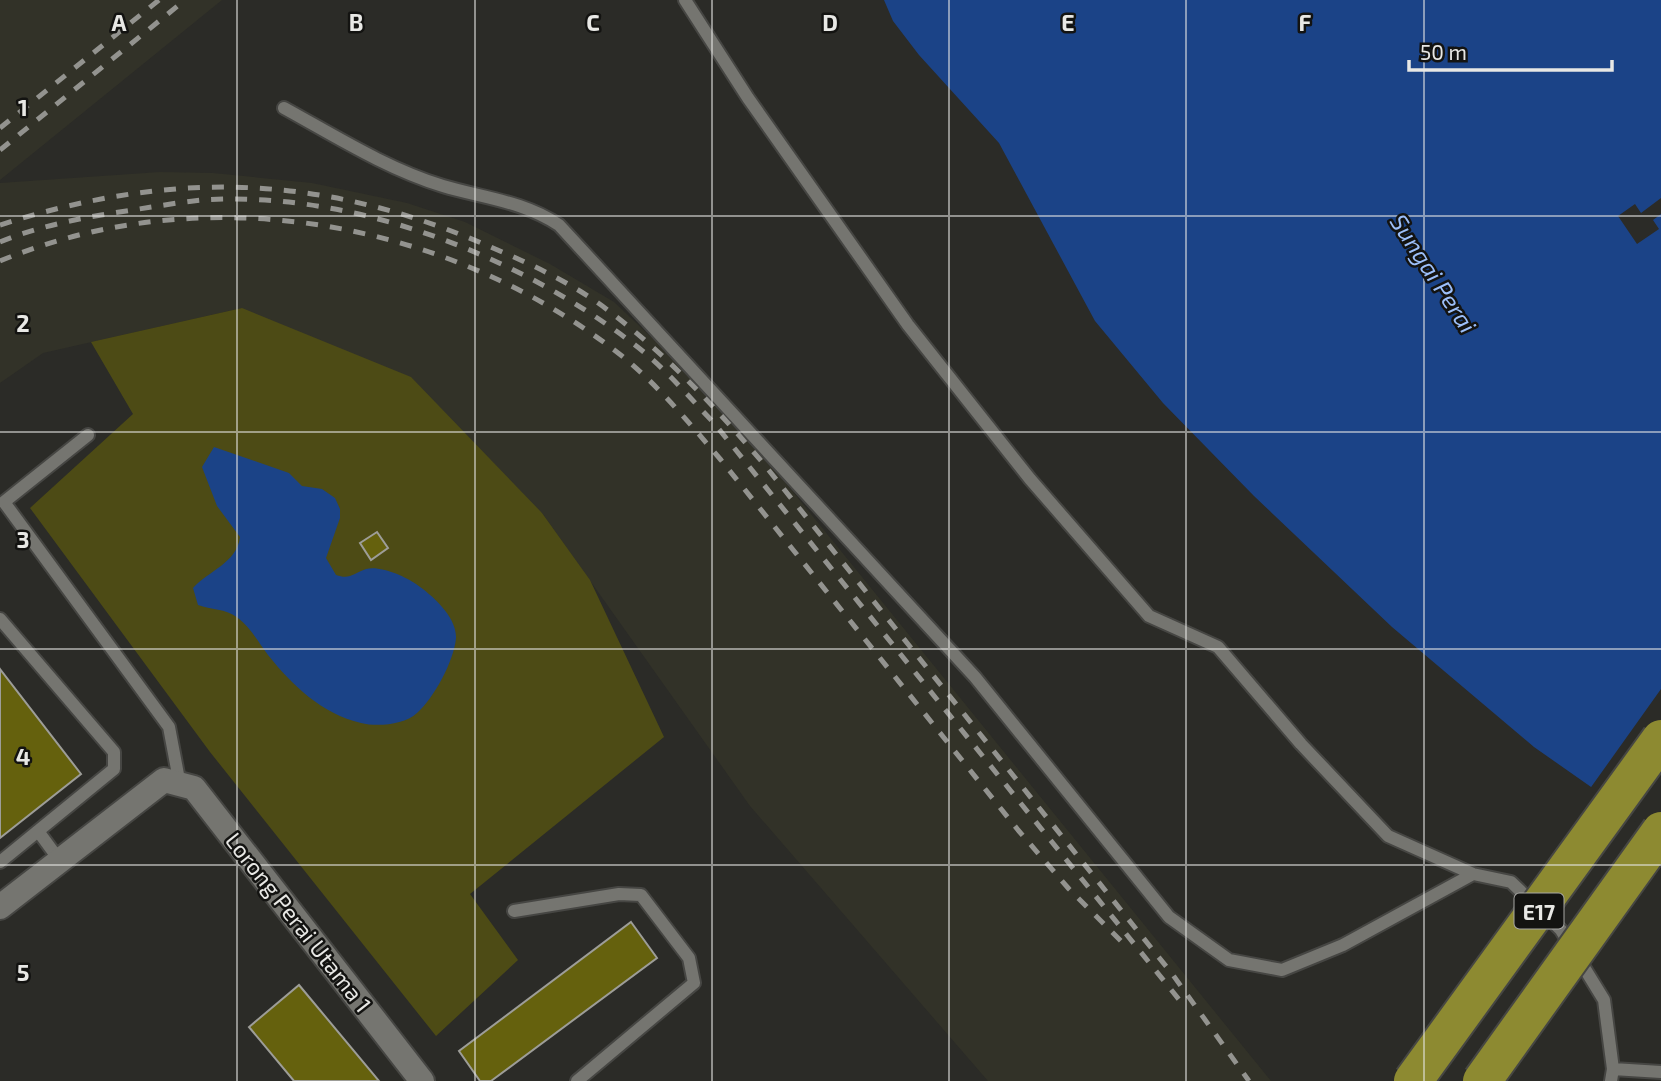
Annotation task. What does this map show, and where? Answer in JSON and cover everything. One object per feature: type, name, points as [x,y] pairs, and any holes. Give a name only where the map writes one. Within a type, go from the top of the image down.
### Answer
[{"type":"highway","name":"E17","points":[[1413,1081],[1555,890],[1661,739]]},
{"type":"highway","name":"E17","points":[[1482,1081],[1661,831]]},
{"type":"street","points":[[0,907],[60,861],[172,783]]},
{"type":"street","name":"Lorong Perai Utama 1","points":[[172,783],[194,788],[422,1081]]},
{"type":"lane","points":[[685,0],[748,98],[908,324],[1030,479],[1149,616],[1218,647],[1301,744],[1388,836],[1473,874],[1511,882],[1561,930],[1604,1000],[1612,1075],[1661,1072]]},
{"type":"lane","points":[[284,108],[366,153],[429,180],[515,203],[559,225],[975,677],[1169,917],[1229,960],[1282,970],[1343,944],[1473,874]]},
{"type":"lane","points":[[88,435],[4,502],[169,727],[172,783]]},
{"type":"lane","points":[[0,619],[114,752],[114,769],[0,862]]},
{"type":"lane","points":[[38,831],[60,861]]},
{"type":"lane","points":[[514,911],[619,894],[640,895],[689,958],[694,983],[577,1081]]},
{"type":"shaded area","points":[[0,0],[222,0],[0,180]]},
{"type":"shaded area","points":[[160,172],[213,173],[312,183],[407,203],[465,222],[550,264],[614,302],[720,402],[1271,1081],[988,1081],[750,806],[542,513],[242,308],[43,353],[0,383],[0,183]]},
{"type":"shaded area","points":[[242,308],[411,377],[542,513],[590,580],[664,737],[470,894],[518,960],[436,1036],[210,752],[30,508],[133,414],[91,342]]},
{"type":"water","name":"Sungai Perai","points":[[884,0],[1661,0],[1661,836],[1534,747],[1392,627],[1254,496],[1163,403],[1095,321],[999,143],[919,55],[893,21]]},
{"type":"water","points":[[214,447],[289,473],[302,486],[322,489],[335,498],[340,509],[340,518],[326,558],[336,575],[348,576],[371,568],[392,572],[422,589],[436,600],[448,615],[456,638],[451,657],[436,689],[412,717],[390,724],[375,725],[333,713],[309,697],[287,677],[238,618],[198,605],[193,588],[228,560],[238,546],[240,537],[217,506],[202,467]]},
{"type":"pier","points":[[1661,198],[1661,214],[1653,220],[1659,229],[1637,244],[1618,216],[1635,204],[1641,213]]},
{"type":"pier","points":[[1661,689],[1661,839],[1589,790]]},
{"type":"building","points":[[377,532],[388,548],[371,560],[360,543]]},
{"type":"building","points":[[0,669],[81,774],[0,838]]},
{"type":"building","points":[[631,922],[657,958],[491,1081],[480,1081],[459,1051]]},
{"type":"building","points":[[299,985],[379,1081],[294,1081],[249,1027]]},
{"type":"railway","points":[[0,128],[159,0]]},
{"type":"railway","points":[[0,150],[185,0]]},
{"type":"railway","points":[[0,225],[62,207],[123,195],[182,188],[241,187],[299,192],[358,203],[418,219],[530,264],[594,300],[671,364],[763,463],[1173,975],[1249,1081]]},
{"type":"railway","points":[[0,242],[68,221],[202,200],[259,200],[316,206],[374,218],[431,235],[486,257],[539,283],[589,313],[646,354],[714,423],[1181,1002]]},
{"type":"railway","points":[[0,261],[78,235],[159,221],[241,218],[323,226],[403,244],[481,272],[554,309],[622,356],[674,406],[721,460],[1018,830],[1069,889],[1122,942]]}]
